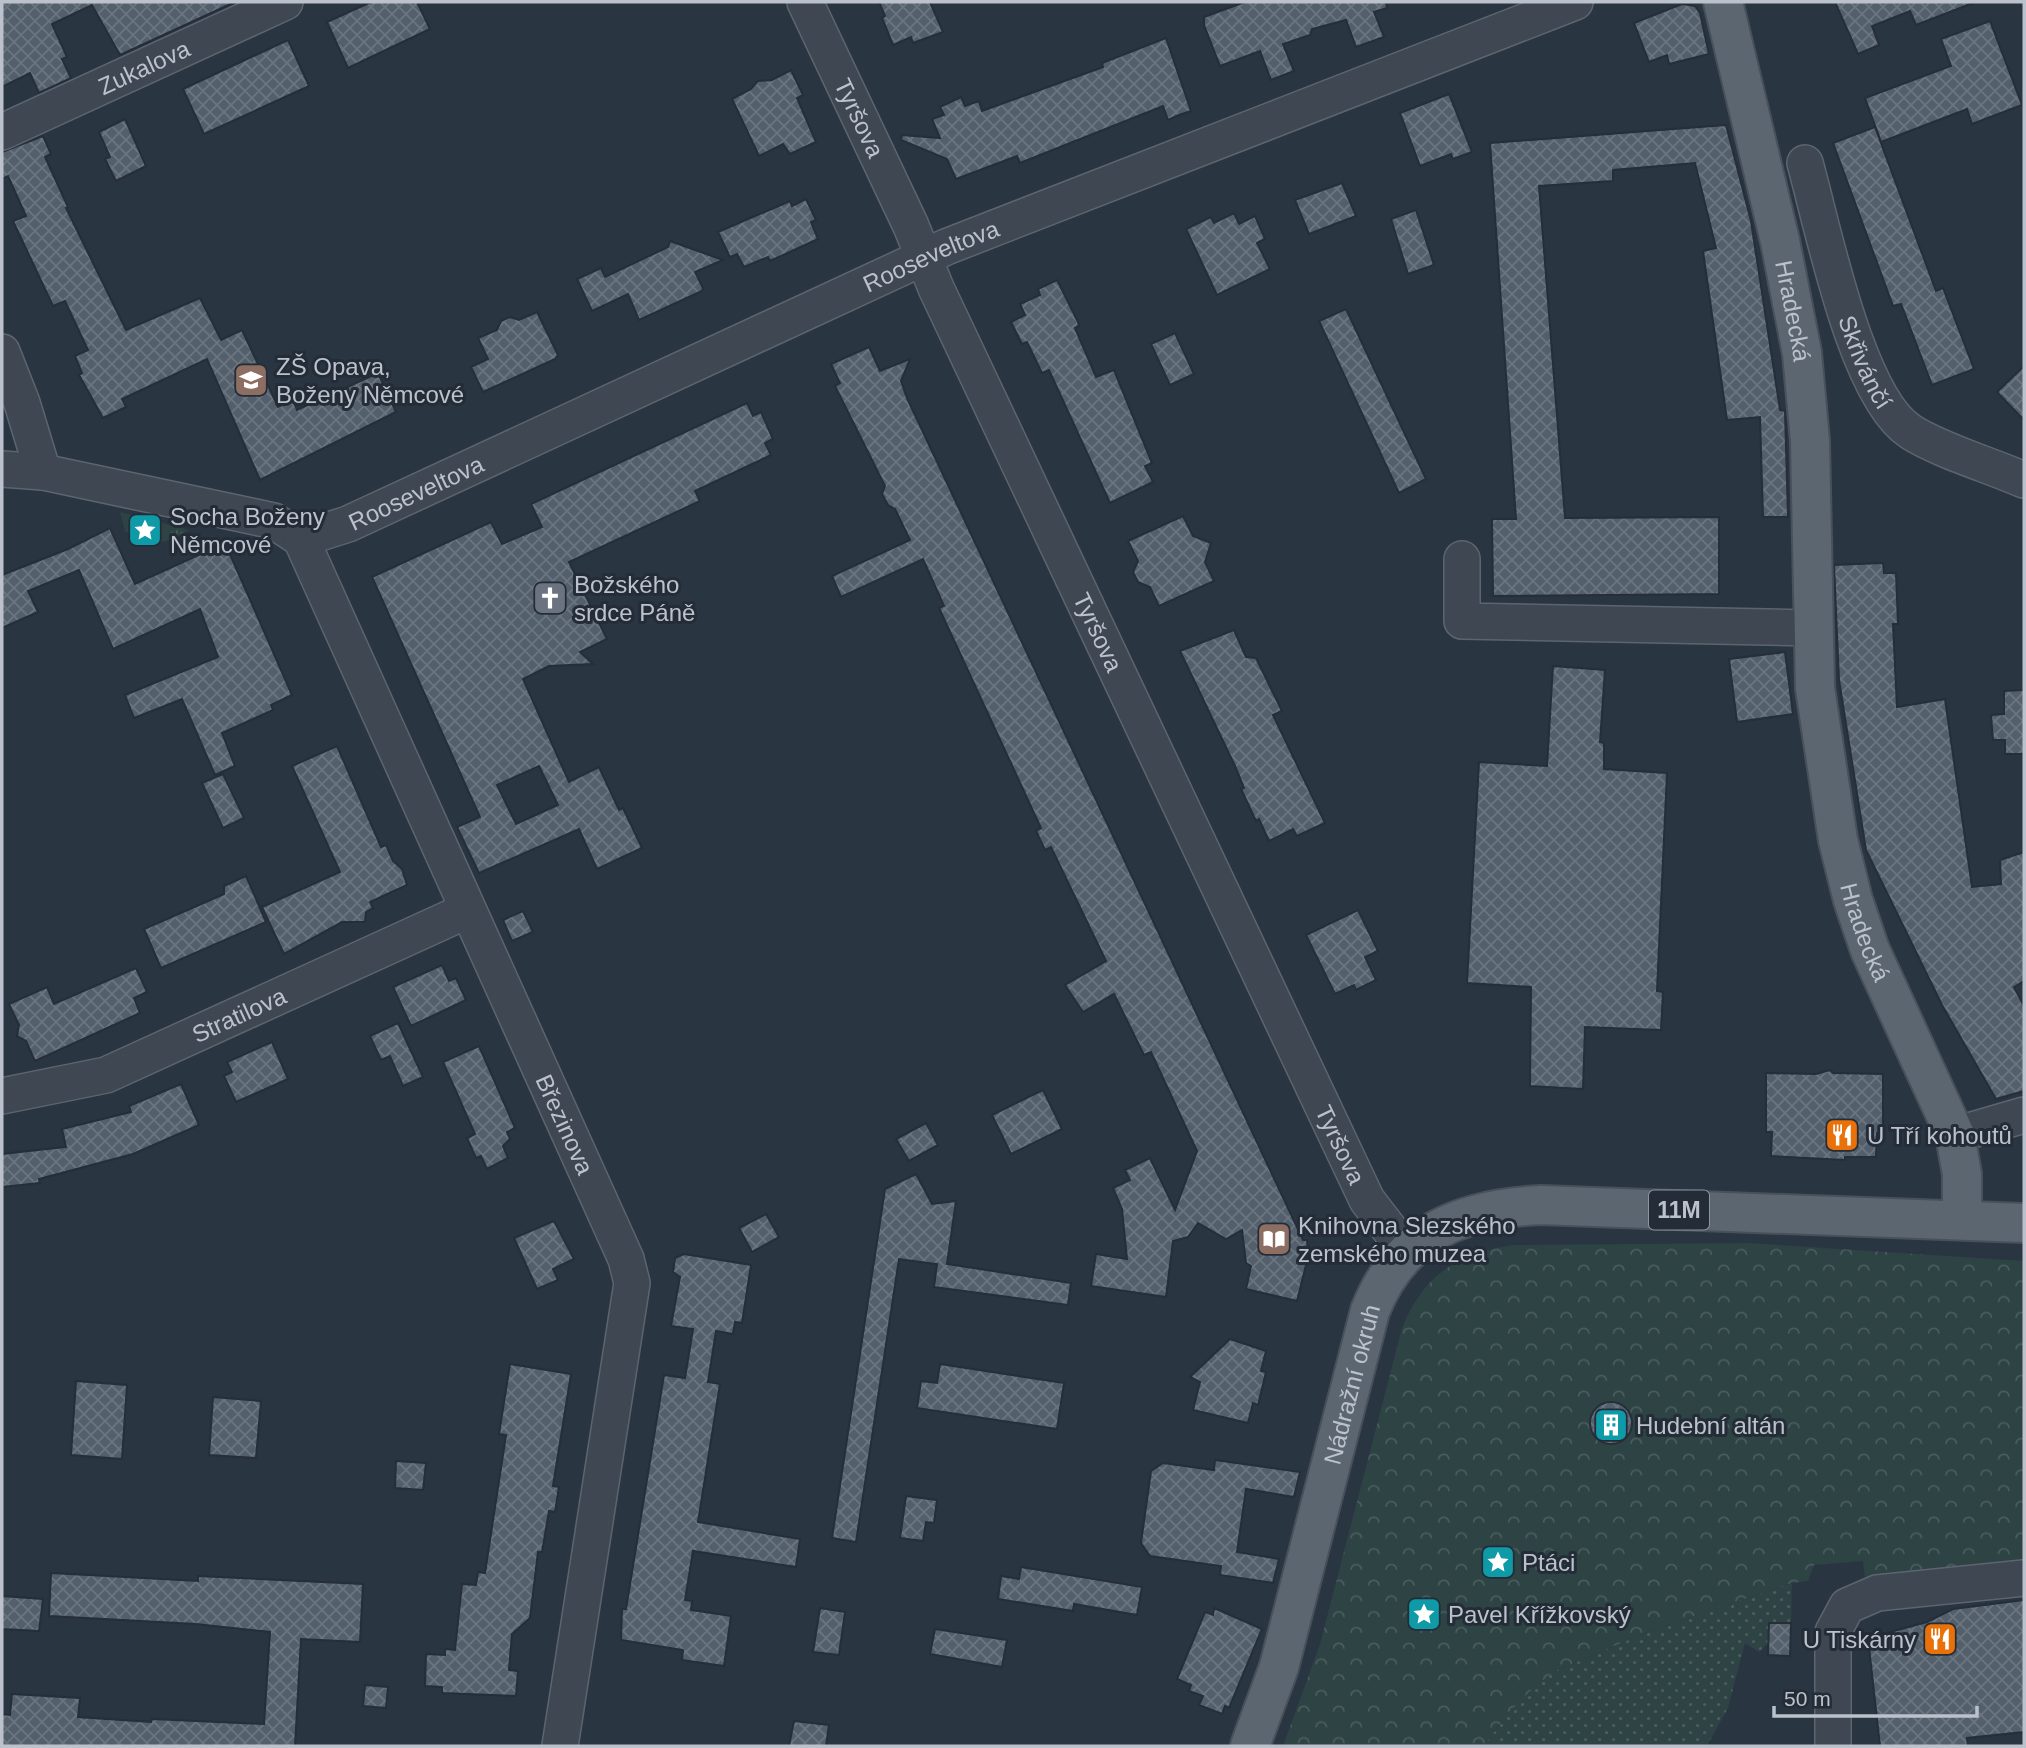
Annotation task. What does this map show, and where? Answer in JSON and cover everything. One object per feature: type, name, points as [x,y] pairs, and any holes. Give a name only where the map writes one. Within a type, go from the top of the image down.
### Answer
[{"type":"main road","name":"Hradecká","points":[[1723,2],[1780,241],[1802,354],[1810,441],[1812,628],[1819,732],[1838,840],[1853,900],[1884,982],[1955,1135],[1962,1174],[1962,1220]]},
{"type":"main road","name":"Nádražní okruh","points":[[1250,1746],[1279,1667],[1370,1311],[1379,1286],[1407,1252],[1446,1224],[1503,1207],[1581,1206],[1962,1220]]},
{"type":"main road","name":"11M","points":[[1962,1220],[2024,1223]]},
{"type":"street","name":"Zukalova","points":[[2,132],[285,2]]},
{"type":"street","name":"Tyršova","points":[[805,2],[925,257],[942,301],[1367,1200],[1407,1252]]},
{"type":"street","name":"Rooseveltova","points":[[301,539],[348,524],[925,257],[1575,2]]},
{"type":"street","name":"Skřivánčí","points":[[1805,163],[1853,334],[1871,381],[1886,408],[1911,432],[2024,480]]},
{"type":"street","points":[[2,352],[22,403],[43,472]]},
{"type":"street","points":[[2,469],[43,472],[274,521],[301,539]]},
{"type":"street","name":"Březinova","points":[[301,539],[626,1259],[632,1283],[560,1746]]},
{"type":"street","points":[[1462,559],[1462,621],[1812,628]]},
{"type":"street","name":"Stratilova","points":[[2,1096],[106,1075],[468,910]]},
{"type":"street","points":[[1955,1135],[2024,1115]]},
{"type":"street","points":[[1833,1746],[1833,1632],[1847,1606],[1861,1597],[1877,1593],[2024,1578]]},
{"type":"green space","points":[[120,512],[189,530],[164,542],[142,540],[125,531]]},
{"type":"green space","points":[[1749,1243],[2024,1261],[2024,1565],[1865,1577],[1863,1561],[1814,1565],[1808,1581],[1792,1583],[1647,1632],[1556,1671],[1498,1726],[1484,1746],[1283,1746],[1320,1644],[1402,1328],[1421,1293],[1432,1280],[1445,1269],[1476,1254],[1514,1245]]},
{"type":"green space","points":[[1792,1583],[1791,1623],[1769,1623],[1768,1643],[1759,1652],[1745,1643],[1728,1708],[1707,1746],[1484,1746],[1516,1705],[1556,1671],[1647,1632]]},
{"type":"building","points":[[2,2],[235,2],[120,55],[92,5],[52,24],[67,57],[62,59],[71,78],[39,93],[30,73],[2,87]]},
{"type":"building","points":[[371,2],[417,2],[430,29],[348,68],[327,22]]},
{"type":"building","points":[[879,2],[930,2],[943,32],[913,43],[911,37],[893,45],[882,18],[885,16]]},
{"type":"building","points":[[1245,2],[1386,2],[1387,8],[1374,12],[1384,37],[1356,47],[1346,20],[1312,29],[1310,35],[1283,44],[1294,71],[1271,80],[1260,51],[1220,66],[1204,25],[1204,17]]},
{"type":"building","points":[[1835,2],[1973,3],[1916,25],[1910,11],[1872,26],[1879,45],[1858,54]]},
{"type":"building","points":[[1682,4],[1695,6],[1700,13],[1709,54],[1669,64],[1667,55],[1649,62],[1634,23]]},
{"type":"building","points":[[1990,21],[2022,105],[1972,124],[1967,109],[1881,142],[1865,98],[1951,66],[1941,39]]},
{"type":"building","points":[[1166,38],[1191,111],[1168,120],[1163,106],[1020,163],[1017,156],[956,179],[947,159],[901,140],[902,135],[940,138],[932,119],[944,115],[940,107],[961,97],[965,106],[979,101],[982,111],[1103,67],[1102,63]]},
{"type":"building","points":[[288,40],[309,86],[204,134],[183,89]]},
{"type":"building","points":[[791,70],[803,95],[797,98],[816,142],[790,154],[783,144],[759,156],[732,99],[751,89],[758,81],[772,80]]},
{"type":"building","points":[[1449,94],[1472,152],[1453,159],[1451,154],[1420,166],[1400,113]]},
{"type":"building","points":[[125,119],[146,166],[116,181],[105,159],[110,157],[99,132]]},
{"type":"building","points":[[1726,125],[1751,221],[1780,410],[1785,411],[1788,517],[1763,517],[1760,417],[1727,420],[1703,251],[1716,248],[1695,163],[1613,170],[1613,181],[1539,186],[1565,518],[1719,517],[1719,594],[1493,596],[1492,519],[1516,519],[1490,143]]},
{"type":"building","points":[[1875,127],[1936,291],[1943,288],[1974,369],[1932,385],[1901,304],[1893,306],[1833,143]]},
{"type":"building","points":[[43,136],[51,154],[45,157],[68,207],[66,208],[126,330],[200,298],[221,340],[242,330],[278,407],[293,400],[297,410],[378,373],[396,412],[260,480],[207,359],[122,399],[126,407],[103,418],[79,375],[82,373],[75,356],[88,350],[65,301],[53,306],[13,221],[26,216],[8,176],[2,179],[2,152]]},
{"type":"building","points":[[1342,183],[1356,216],[1309,234],[1295,200]]},
{"type":"building","points":[[806,199],[816,220],[811,222],[818,239],[770,261],[768,257],[744,267],[737,254],[730,257],[718,232],[790,201],[792,206]]},
{"type":"building","points":[[1416,210],[1434,265],[1408,274],[1391,219]]},
{"type":"building","points":[[1234,213],[1239,224],[1255,216],[1265,239],[1257,243],[1270,269],[1217,295],[1186,229],[1211,217],[1214,223]]},
{"type":"building","points":[[670,241],[723,260],[695,272],[702,291],[639,320],[628,294],[592,311],[577,279],[601,268],[605,277],[668,247]]},
{"type":"building","points":[[1057,280],[1078,322],[1079,326],[1075,328],[1096,377],[1114,370],[1152,463],[1145,466],[1153,482],[1110,503],[1049,370],[1042,373],[1027,342],[1022,344],[1011,322],[1025,315],[1020,304],[1040,295],[1038,289]]},
{"type":"building","points":[[1346,309],[1426,479],[1399,493],[1319,321]]},
{"type":"building","points":[[537,312],[558,355],[555,359],[483,392],[471,367],[488,359],[478,338],[497,330],[501,321],[510,317],[519,320]]},
{"type":"building","points":[[1175,333],[1194,374],[1170,385],[1151,344]]},
{"type":"building","points":[[869,347],[880,371],[910,359],[901,381],[907,398],[1303,1240],[1307,1240],[1309,1264],[1306,1265],[1297,1301],[1246,1289],[1251,1266],[1246,1263],[1242,1230],[1226,1239],[1198,1223],[1188,1237],[1173,1241],[1166,1297],[1091,1286],[1096,1254],[1127,1259],[1122,1209],[1113,1188],[1130,1180],[1125,1170],[1150,1158],[1175,1210],[1197,1151],[1151,1052],[1144,1055],[1114,994],[1083,1012],[1065,985],[1106,961],[1051,847],[1045,850],[1036,831],[1041,828],[939,608],[944,606],[923,559],[841,597],[832,576],[910,540],[895,509],[888,505],[882,494],[885,486],[835,386],[840,383],[831,364]]},
{"type":"building","points":[[2024,366],[2024,420],[1997,392]]},
{"type":"building","points":[[747,403],[753,416],[761,412],[773,439],[765,443],[771,455],[695,491],[700,501],[569,562],[607,639],[580,652],[593,664],[549,666],[523,679],[569,782],[599,767],[619,810],[623,808],[642,848],[597,869],[579,829],[479,873],[457,827],[480,817],[372,577],[491,522],[502,544],[542,527],[531,504]],"holes":[[[539,766],[558,805],[516,824],[497,785]]]},
{"type":"building","points":[[1183,516],[1193,536],[1211,543],[1205,562],[1214,581],[1159,606],[1150,587],[1138,582],[1133,572],[1138,561],[1128,541]]},
{"type":"building","points":[[110,528],[135,584],[225,543],[292,695],[271,705],[273,710],[222,733],[235,766],[215,775],[182,699],[134,718],[125,695],[218,657],[200,609],[113,649],[79,570],[28,591],[38,612],[2,628],[2,575],[68,549]]},
{"type":"building","points":[[1883,563],[1884,573],[1896,573],[1898,624],[1893,624],[1897,707],[1945,699],[1972,887],[2001,884],[2000,860],[2024,852],[2024,981],[2014,987],[2024,1006],[2024,1091],[1996,1099],[1942,1005],[1866,850],[1839,680],[1834,565]]},
{"type":"building","points":[[1234,630],[1246,657],[1256,658],[1282,711],[1273,715],[1325,823],[1297,836],[1293,829],[1269,841],[1259,819],[1256,821],[1241,789],[1244,788],[1235,766],[1180,651]]},
{"type":"building","points":[[1785,652],[1793,714],[1737,722],[1729,659]]},
{"type":"building","points":[[1553,666],[1605,670],[1600,742],[1604,743],[1604,769],[1667,773],[1657,991],[1663,992],[1661,1030],[1585,1027],[1583,1089],[1530,1086],[1531,987],[1467,983],[1479,762],[1547,766]]},
{"type":"building","points":[[2024,690],[2024,754],[2005,754],[2005,740],[1993,740],[1991,715],[2004,714],[2004,691]]},
{"type":"building","points":[[337,746],[381,847],[386,845],[393,861],[402,869],[407,885],[370,902],[373,908],[366,912],[365,922],[342,922],[284,954],[262,907],[340,872],[292,766]]},
{"type":"building","points":[[223,774],[244,818],[223,828],[202,783]]},
{"type":"building","points":[[246,876],[266,922],[161,968],[144,929],[224,894],[224,886]]},
{"type":"building","points":[[1358,910],[1378,951],[1365,957],[1376,980],[1356,990],[1354,985],[1335,994],[1306,935]]},
{"type":"building","points":[[523,911],[533,932],[512,941],[503,920]]},
{"type":"building","points":[[442,965],[449,981],[456,978],[466,1000],[411,1026],[393,987]]},
{"type":"building","points":[[136,968],[147,992],[134,998],[140,1013],[35,1061],[26,1041],[17,1036],[19,1025],[9,1004],[47,987],[54,1004]]},
{"type":"building","points":[[398,1023],[423,1077],[403,1086],[390,1056],[381,1060],[370,1036]]},
{"type":"building","points":[[272,1042],[288,1079],[236,1102],[224,1076],[232,1072],[227,1062]]},
{"type":"building","points":[[479,1046],[515,1128],[507,1132],[510,1139],[503,1146],[508,1158],[487,1169],[481,1156],[476,1158],[467,1138],[475,1134],[443,1062]]},
{"type":"building","points":[[1830,1070],[1833,1073],[1883,1074],[1883,1133],[1877,1133],[1876,1157],[1845,1157],[1845,1160],[1771,1156],[1772,1132],[1766,1132],[1766,1073],[1816,1074]]},
{"type":"building","points":[[181,1084],[199,1125],[133,1154],[39,1179],[40,1183],[2,1187],[2,1154],[66,1147],[62,1129],[131,1112],[129,1106]]},
{"type":"building","points":[[1043,1090],[1062,1129],[1011,1154],[992,1115]]},
{"type":"building","points":[[926,1123],[938,1145],[909,1161],[896,1139]]},
{"type":"building","points":[[916,1174],[932,1204],[956,1201],[947,1264],[1071,1283],[1068,1305],[934,1287],[937,1264],[899,1259],[856,1542],[832,1538],[885,1189]]},
{"type":"building","points":[[766,1214],[779,1237],[752,1252],[739,1228]]},
{"type":"building","points":[[554,1221],[574,1259],[553,1269],[558,1280],[537,1289],[514,1238]]},
{"type":"building","points":[[684,1254],[751,1265],[742,1323],[735,1322],[733,1334],[716,1331],[708,1382],[720,1384],[698,1522],[800,1539],[796,1567],[693,1551],[685,1600],[692,1601],[691,1610],[731,1616],[724,1666],[682,1660],[683,1650],[621,1640],[622,1609],[626,1609],[664,1375],[685,1378],[693,1329],[671,1326],[680,1277],[673,1272],[675,1258]]},
{"type":"building","points":[[1230,1339],[1266,1351],[1261,1371],[1266,1372],[1258,1405],[1253,1403],[1248,1423],[1193,1410],[1200,1382],[1190,1377]]},
{"type":"building","points":[[510,1364],[571,1374],[553,1486],[559,1487],[555,1512],[549,1511],[542,1552],[538,1552],[530,1618],[512,1634],[509,1670],[518,1671],[516,1696],[442,1693],[442,1687],[425,1686],[426,1654],[445,1655],[445,1649],[455,1650],[462,1584],[476,1585],[478,1572],[485,1573],[506,1435],[499,1434]]},
{"type":"building","points":[[940,1364],[1064,1383],[1057,1429],[917,1408],[921,1381],[937,1383]]},
{"type":"building","points":[[76,1381],[127,1385],[122,1459],[71,1455]]},
{"type":"building","points":[[213,1397],[261,1401],[256,1458],[209,1455]]},
{"type":"building","name":"Hudební altán","points":[[1611,1402],[1626,1408],[1632,1423],[1626,1438],[1611,1444],[1596,1438],[1590,1423],[1596,1408]]},
{"type":"building","points":[[1215,1460],[1300,1472],[1294,1497],[1246,1489],[1237,1552],[1279,1559],[1273,1583],[1220,1575],[1221,1566],[1150,1556],[1141,1543],[1151,1471],[1163,1463],[1214,1470]]},
{"type":"building","points":[[396,1461],[426,1463],[423,1490],[395,1488]]},
{"type":"building","points":[[906,1496],[937,1500],[934,1523],[926,1522],[923,1541],[900,1538]]},
{"type":"building","points":[[1021,1567],[1142,1587],[1137,1615],[1074,1604],[1073,1611],[998,1599],[1001,1576],[1019,1579]]},
{"type":"building","points":[[51,1573],[198,1581],[198,1576],[363,1584],[360,1642],[301,1639],[295,1746],[2,1746],[2,1714],[10,1715],[12,1694],[80,1698],[78,1717],[151,1722],[152,1719],[264,1724],[270,1632],[196,1624],[49,1616]]},
{"type":"building","points":[[2,1596],[43,1599],[39,1631],[2,1629]]},
{"type":"building","points":[[2024,1600],[2024,1732],[1967,1738],[1968,1746],[1880,1746],[1868,1638],[1927,1622],[1953,1609]]},
{"type":"building","points":[[820,1608],[845,1612],[839,1655],[813,1652]]},
{"type":"building","points":[[1214,1608],[1262,1629],[1229,1708],[1225,1706],[1222,1714],[1199,1705],[1203,1696],[1189,1691],[1191,1685],[1177,1679],[1205,1612],[1213,1615]]},
{"type":"building","points":[[1769,1623],[1791,1623],[1790,1656],[1768,1655]]},
{"type":"building","points":[[935,1629],[1007,1640],[1002,1667],[930,1654]]},
{"type":"building","points":[[365,1685],[388,1687],[386,1708],[363,1706]]},
{"type":"building","points":[[794,1721],[829,1725],[826,1746],[789,1746]]},
{"type":"place","name":"ZŠ Opava, Boženy Němcové","points":[[251,380]]},
{"type":"place","name":"Socha Boženy Němcové","points":[[145,530]]},
{"type":"place","name":"Božského srdce Páně","points":[[550,598]]},
{"type":"place","name":"U Tří kohoutů","points":[[1842,1135]]},
{"type":"place","name":"Knihovna Slezského zemského muzea","points":[[1274,1239]]},
{"type":"place","name":"Hudební altán","points":[[1611,1425]]},
{"type":"place","name":"Ptáci","points":[[1498,1562]]},
{"type":"place","name":"Pavel Křížkovský","points":[[1424,1614]]},
{"type":"place","name":"U Tiskárny","points":[[1940,1639]]}]
